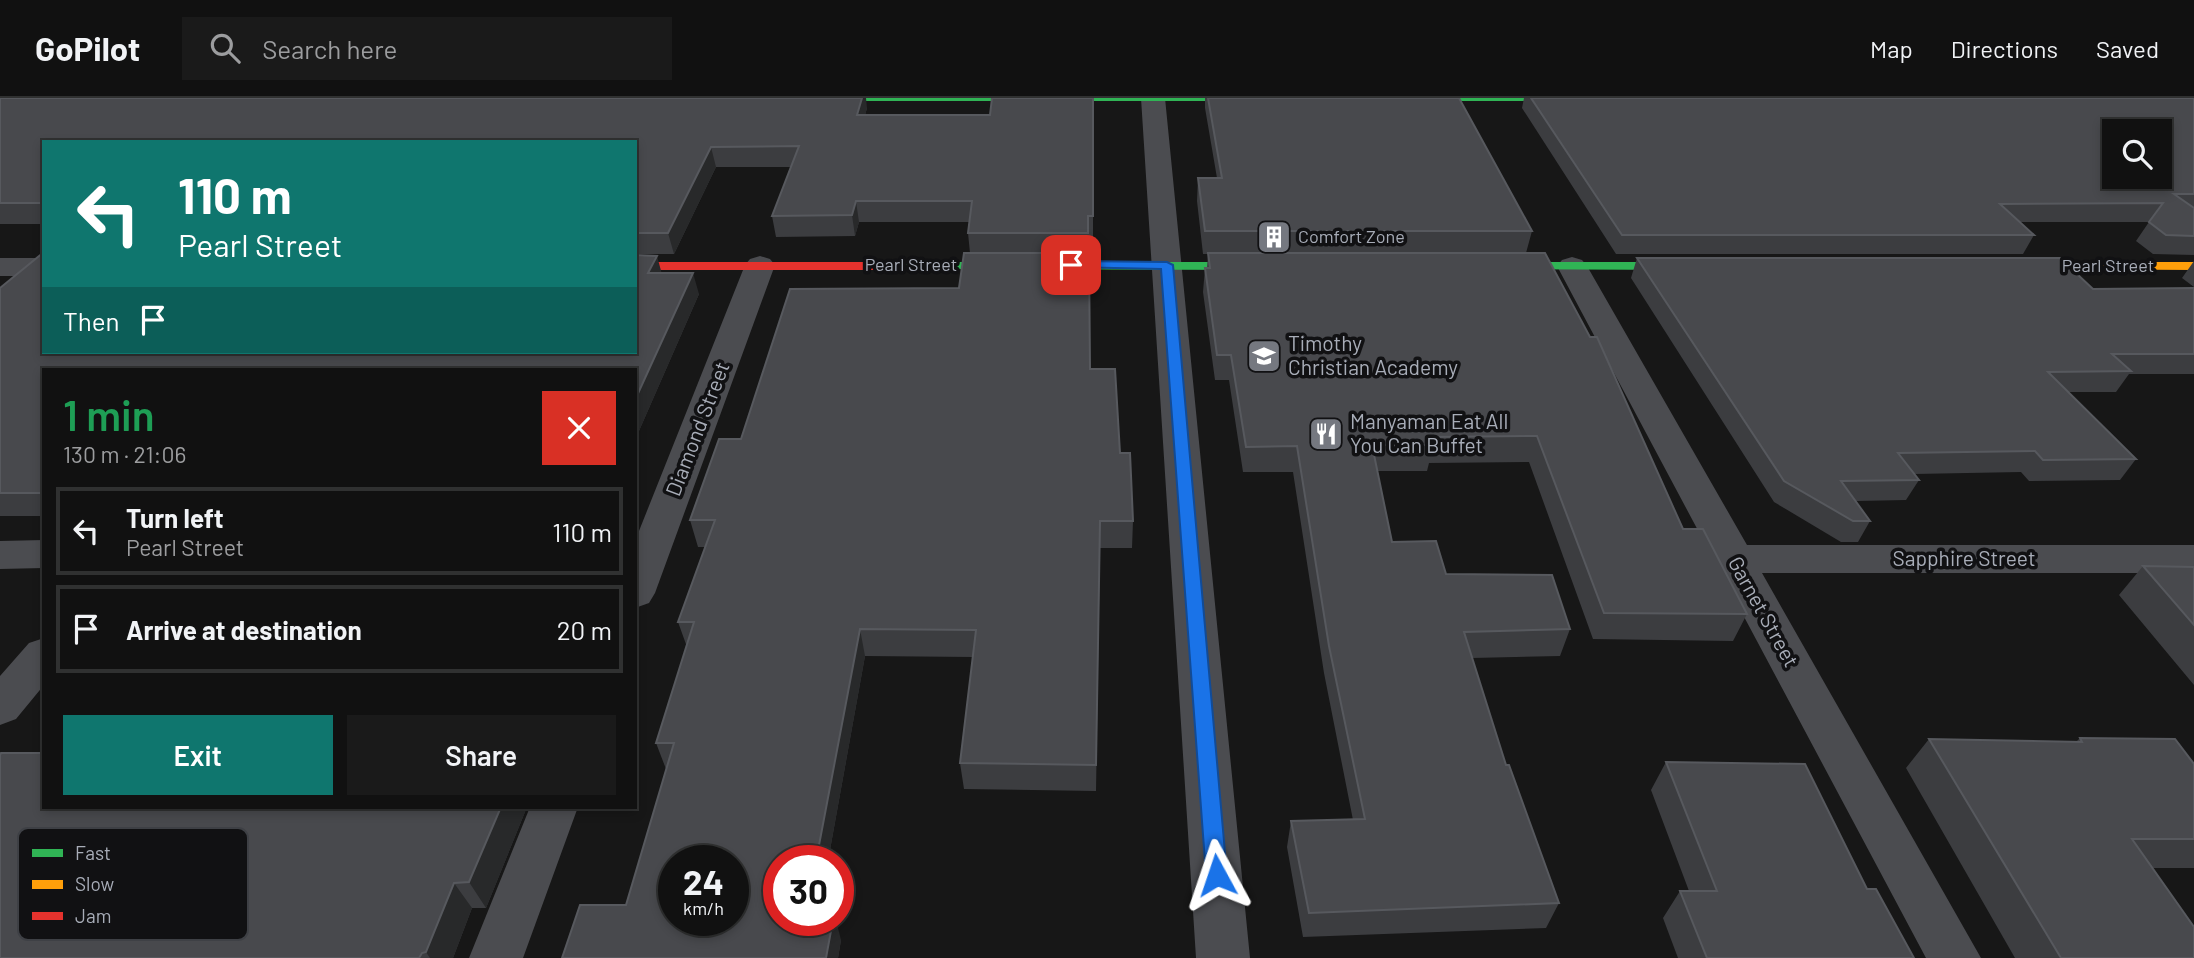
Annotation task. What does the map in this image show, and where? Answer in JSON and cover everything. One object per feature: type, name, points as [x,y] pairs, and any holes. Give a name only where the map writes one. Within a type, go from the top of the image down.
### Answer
[{"type":"street","points":[[791,98],[1278,98]]},
{"type":"street","points":[[1153,98],[1223,958]]},
{"type":"street","points":[[1389,98],[1597,98]]},
{"type":"street","name":"Diamond Street","points":[[637,583],[644,548],[760,265]]},
{"type":"street","name":"Pearl Street","points":[[637,266],[1275,266]]},
{"type":"street","points":[[1478,266],[1704,266]]},
{"type":"street","name":"Garnet Street","points":[[1572,266],[1954,958]]},
{"type":"street","name":"Pearl Street","points":[[2004,266],[2194,266]]},
{"type":"street","points":[[0,267],[42,267]]},
{"type":"street","points":[[0,555],[42,554]]},
{"type":"street","name":"Sapphire Street","points":[[1734,559],[2194,559]]},
{"type":"street","points":[[0,707],[42,656]]},
{"type":"street","points":[[496,958],[553,809]]},
{"type":"building","points":[[0,98],[862,98],[857,115],[990,115],[992,98],[1093,98],[1093,216],[1088,216],[1088,233],[968,233],[972,201],[856,201],[852,215],[772,216],[799,146],[711,147],[668,233],[637,233],[637,140],[42,140],[42,203],[0,203]]},
{"type":"building","points":[[1208,98],[1459,98],[1532,231],[1205,231],[1198,178],[1222,178]]},
{"type":"building","points":[[1531,98],[2194,98],[2194,194],[2174,194],[2194,208],[2194,236],[2166,235],[2149,222],[2163,203],[2000,204],[2034,235],[1622,235]]},
{"type":"building","points":[[964,253],[1089,253],[1090,369],[1115,369],[1120,453],[1130,453],[1133,521],[1100,521],[1096,765],[960,763],[976,630],[860,629],[819,845],[763,845],[763,936],[830,936],[826,958],[562,958],[580,905],[626,905],[674,743],[656,743],[694,622],[678,622],[715,520],[690,520],[719,439],[741,439],[790,289],[959,288]]},
{"type":"building","points":[[1208,253],[1545,253],[1590,337],[1597,337],[1683,529],[1703,529],[1747,614],[1604,613],[1537,436],[1431,437],[1434,445],[1372,445],[1392,542],[1436,541],[1446,574],[1552,575],[1570,629],[1464,632],[1506,765],[1509,765],[1559,903],[1309,913],[1291,821],[1365,819],[1329,646],[1297,446],[1246,447],[1231,355],[1217,355],[1205,268],[1210,268]]},
{"type":"building","points":[[42,254],[42,354],[637,354],[637,255],[657,256],[648,273],[693,273],[637,396],[637,368],[42,368],[42,493],[0,493],[0,288]]},
{"type":"building","points":[[1637,258],[2060,258],[2093,289],[2194,288],[2194,354],[2112,354],[2131,371],[2048,372],[2136,459],[2043,460],[2035,451],[1898,453],[1919,480],[1841,481],[1870,521],[1853,521],[1784,481]]},
{"type":"building","points":[[2143,566],[2194,567],[2194,625]]},
{"type":"building","points":[[2080,738],[2175,739],[2194,764],[2194,839],[2132,839],[2194,927],[2194,958],[2061,958],[1929,739],[2082,742]]},
{"type":"building","points":[[42,753],[42,809],[500,809],[469,882],[454,883],[426,952],[419,958],[0,958],[0,755]]},
{"type":"building","points":[[1666,762],[1805,764],[1867,889],[1876,889],[1914,958],[1707,958],[1680,891],[1717,891]]},
{"type":"traffic: fast","points":[[814,98],[1258,98]]},
{"type":"traffic: fast","points":[[1406,98],[1577,98]]},
{"type":"traffic: fast","points":[[896,266],[1261,266]]},
{"type":"traffic: fast","points":[[1500,266],[1688,266]]},
{"type":"traffic: slow","points":[[2018,266],[2194,266]]},
{"type":"traffic: jam","points":[[637,266],[896,266]]},
{"type":"place","name":"Comfort Zone","points":[[1274,237]]},
{"type":"place","name":"Timothy Christian Academy","points":[[1264,356]]},
{"type":"place","name":"Manyaman Eat All You Can Buffet","points":[[1326,434]]},
{"type":"route","points":[[1071,265],[1167,265],[1217,875]]}]
